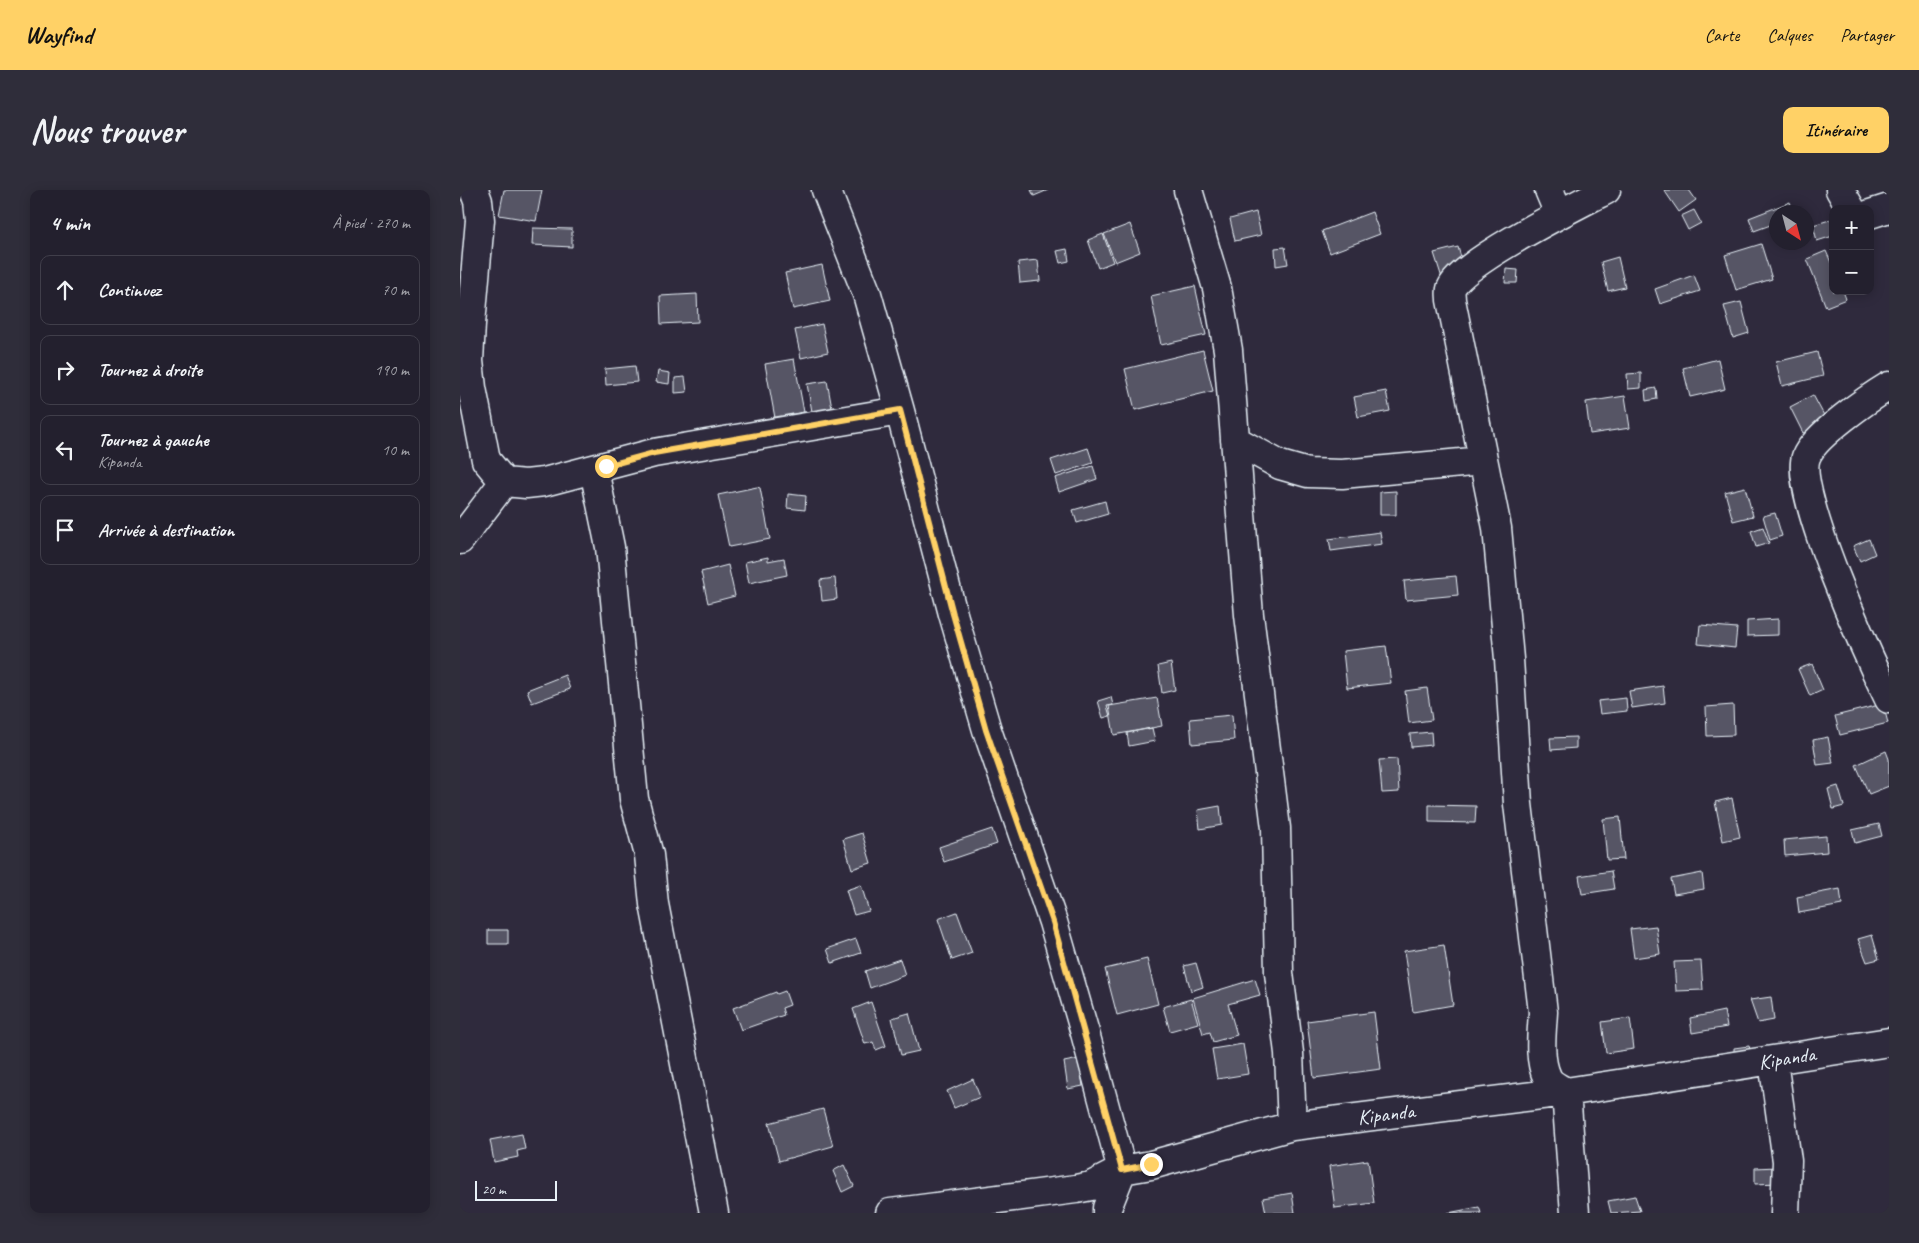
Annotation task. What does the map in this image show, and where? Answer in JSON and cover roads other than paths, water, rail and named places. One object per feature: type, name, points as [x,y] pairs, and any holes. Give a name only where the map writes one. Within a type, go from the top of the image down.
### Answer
[{"type":"street","points":[[474,190],[480,220],[469,361],[472,388],[486,460],[504,482],[526,484],[544,482],[654,453],[900,410]]},
{"type":"street","points":[[826,190],[867,294],[986,730],[1053,922],[1122,1170],[1107,1208],[1107,1213]]},
{"type":"street","points":[[1188,190],[1217,288],[1228,350],[1249,615],[1276,828],[1279,973],[1288,1053],[1292,1126]]},
{"type":"street","points":[[1574,1213],[1566,1092],[1555,1086],[1547,1077],[1544,1062],[1542,1044],[1543,1012],[1518,804],[1509,659],[1497,528],[1451,300],[1451,288],[1457,280],[1554,202],[1606,190]]},
{"type":"street","points":[[1840,190],[1849,205]]},
{"type":"street","points":[[1874,213],[1889,208]]},
{"type":"street","points":[[1889,386],[1826,431],[1806,456],[1803,470],[1806,487],[1837,579],[1864,648],[1889,699]]},
{"type":"street","points":[[1235,440],[1280,464],[1308,473],[1342,474],[1483,461]]},
{"type":"street","points":[[594,470],[610,547],[634,799],[649,855],[654,904],[714,1213]]},
{"type":"street","points":[[460,540],[504,482]]},
{"type":"street","name":"Kipanda","points":[[890,1213],[1091,1186],[1122,1170],[1292,1126],[1566,1092],[1889,1042]]},
{"type":"street","points":[[1773,1061],[1787,1161],[1785,1213]]}]
